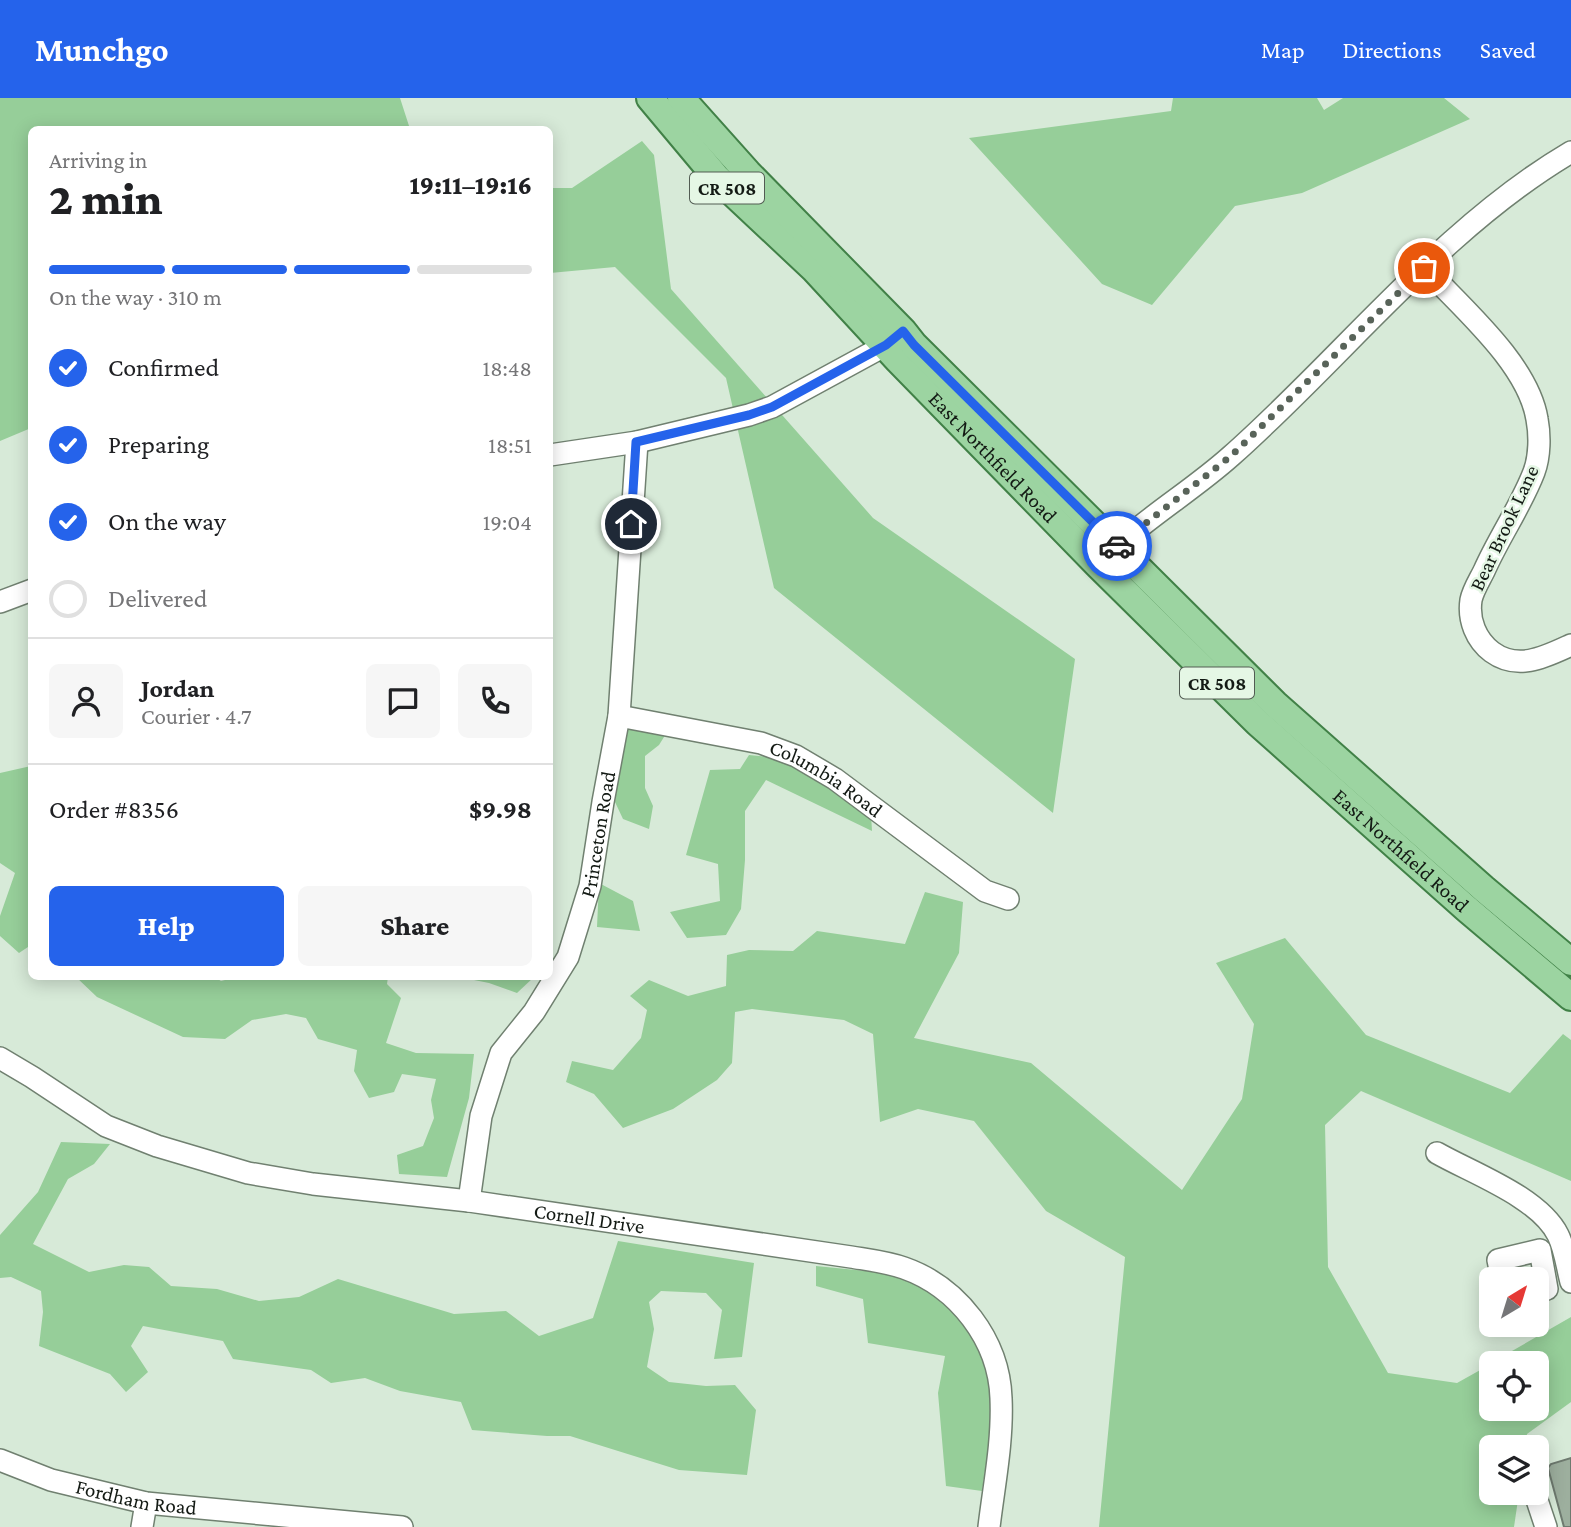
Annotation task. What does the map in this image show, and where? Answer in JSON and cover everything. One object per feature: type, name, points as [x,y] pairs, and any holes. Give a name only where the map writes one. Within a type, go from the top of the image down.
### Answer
[{"type":"main road","name":"East Northfield Road","points":[[650,98],[717,178],[814,269],[895,338]]},
{"type":"main road","name":"East Northfield Road","points":[[681,98],[895,338],[1107,555],[1424,870],[1571,996]]},
{"type":"main road","name":"East Northfield Road","points":[[1266,714],[1438,848],[1571,962]]},
{"type":"main road","points":[[1424,870],[1438,848]]},
{"type":"street","points":[[1107,555],[1231,456],[1424,268],[1505,195],[1571,152]]},
{"type":"street","name":"Bear Brook Lane","points":[[1424,268],[1516,368],[1531,395],[1538,423],[1539,443],[1535,468],[1471,600],[1470,611],[1475,632],[1489,650],[1508,660],[1519,662],[1541,659],[1571,645]]},
{"type":"street","points":[[553,455],[636,442],[749,415],[772,407],[895,338]]},
{"type":"street","name":"Princeton Road","points":[[469,1201],[481,1116],[501,1053],[534,1012],[568,957],[586,898],[619,716],[636,442]]},
{"type":"street","points":[[0,602],[28,592]]},
{"type":"street","name":"Columbia Road","points":[[619,716],[761,743],[796,756],[835,779],[985,891],[1008,899]]},
{"type":"street","name":"Cornell Drive","points":[[0,1058],[106,1126],[157,1146],[265,1176],[313,1184],[469,1201],[890,1263],[933,1282],[957,1301],[977,1325],[991,1352],[999,1382],[1001,1419],[989,1527]]},
{"type":"street","points":[[1437,1153],[1514,1194],[1545,1216],[1571,1281],[1549,1288]]},
{"type":"street","points":[[1499,1267],[1498,1260],[1557,1241]]},
{"type":"street","points":[[1549,1267],[1557,1241]]},
{"type":"street","name":"Fordham Road","points":[[0,1460],[51,1480],[146,1503],[402,1527]]},
{"type":"street","points":[[142,1527],[146,1503]]},
{"type":"street","points":[[1539,1505],[1546,1527]]},
{"type":"green space","points":[[0,98],[400,98],[409,126],[28,126],[28,429],[0,441]]},
{"type":"green space","points":[[1173,98],[1317,98],[1324,110],[1343,98],[1444,98],[1470,119],[1302,193],[1235,206],[1152,305],[1102,284],[969,138],[1171,111]]},
{"type":"green space","points":[[642,141],[654,155],[671,289],[873,518],[1075,659],[1053,813],[774,588],[726,378],[615,267],[553,273],[553,188],[572,188]]},
{"type":"green space","points":[[626,725],[669,729],[659,745],[645,756],[645,788],[653,806],[649,829],[623,819],[615,802]]},
{"type":"green space","points":[[749,755],[778,758],[871,814],[872,831],[766,780],[745,811],[741,909],[726,935],[687,938],[670,912],[720,901],[718,864],[686,855],[710,770],[740,769]]},
{"type":"green space","points":[[28,767],[28,947],[19,953],[0,936],[0,916],[15,873],[0,863],[0,773]]},
{"type":"green space","points":[[599,883],[633,901],[640,931],[597,927]]},
{"type":"green space","points":[[925,892],[963,902],[959,953],[914,1038],[1031,1063],[1182,1190],[1242,1099],[1254,1024],[1216,963],[1285,938],[1366,1035],[1510,1093],[1563,1034],[1571,1040],[1571,1181],[1361,1091],[1325,1125],[1328,1267],[1388,1373],[1457,1383],[1479,1371],[1479,1421],[1545,1421],[1527,1435],[1479,1435],[1479,1505],[1517,1505],[1514,1527],[1099,1527],[1125,1257],[1046,1211],[974,1121],[918,1109],[880,1122],[873,1034],[844,1020],[752,1009],[735,1012],[732,1063],[717,1080],[673,1109],[623,1128],[594,1094],[566,1082],[572,1061],[613,1070],[641,1038],[647,1010],[630,996],[649,980],[688,996],[726,986],[727,955],[749,950],[793,951],[817,931],[905,944]]},
{"type":"green space","points":[[79,980],[388,980],[387,984],[401,998],[386,1043],[416,1053],[474,1054],[469,1098],[447,1177],[399,1174],[397,1155],[423,1146],[434,1118],[431,1100],[436,1079],[402,1074],[394,1092],[369,1098],[354,1071],[357,1050],[318,1039],[306,1018],[286,1014],[252,1020],[225,1039],[183,1037],[97,997]]},
{"type":"green space","points":[[474,980],[531,980],[517,993]]},
{"type":"green space","points":[[61,1142],[110,1144],[94,1164],[68,1179],[33,1244],[89,1272],[124,1265],[149,1267],[171,1286],[217,1289],[259,1301],[299,1297],[338,1279],[454,1314],[506,1311],[539,1336],[593,1318],[618,1241],[754,1263],[742,1357],[714,1359],[722,1310],[706,1293],[661,1291],[649,1302],[654,1329],[647,1367],[669,1382],[706,1386],[735,1385],[756,1410],[747,1475],[679,1470],[570,1436],[472,1430],[461,1402],[400,1391],[365,1378],[331,1383],[311,1370],[233,1359],[223,1341],[143,1326],[131,1346],[148,1372],[126,1392],[110,1374],[39,1346],[43,1312],[41,1291],[11,1277],[0,1278],[0,1235],[38,1192]]},
{"type":"green space","points":[[816,1266],[896,1274],[931,1289],[971,1324],[988,1364],[995,1404],[982,1491],[946,1486],[938,1393],[945,1356],[868,1343],[863,1299],[816,1286]]},
{"type":"green space","points":[[1571,1317],[1571,1402],[1549,1418],[1549,1351],[1512,1351],[1536,1337],[1549,1337],[1549,1330]]},
{"type":"building","points":[[1571,1458],[1571,1527],[1564,1527],[1549,1472],[1551,1464]]},
{"type":"way so far","points":[[1117,546],[1231,456],[1424,268]]},
{"type":"route","points":[[631,524],[636,442],[772,407],[886,345],[903,331],[1117,546]]}]
